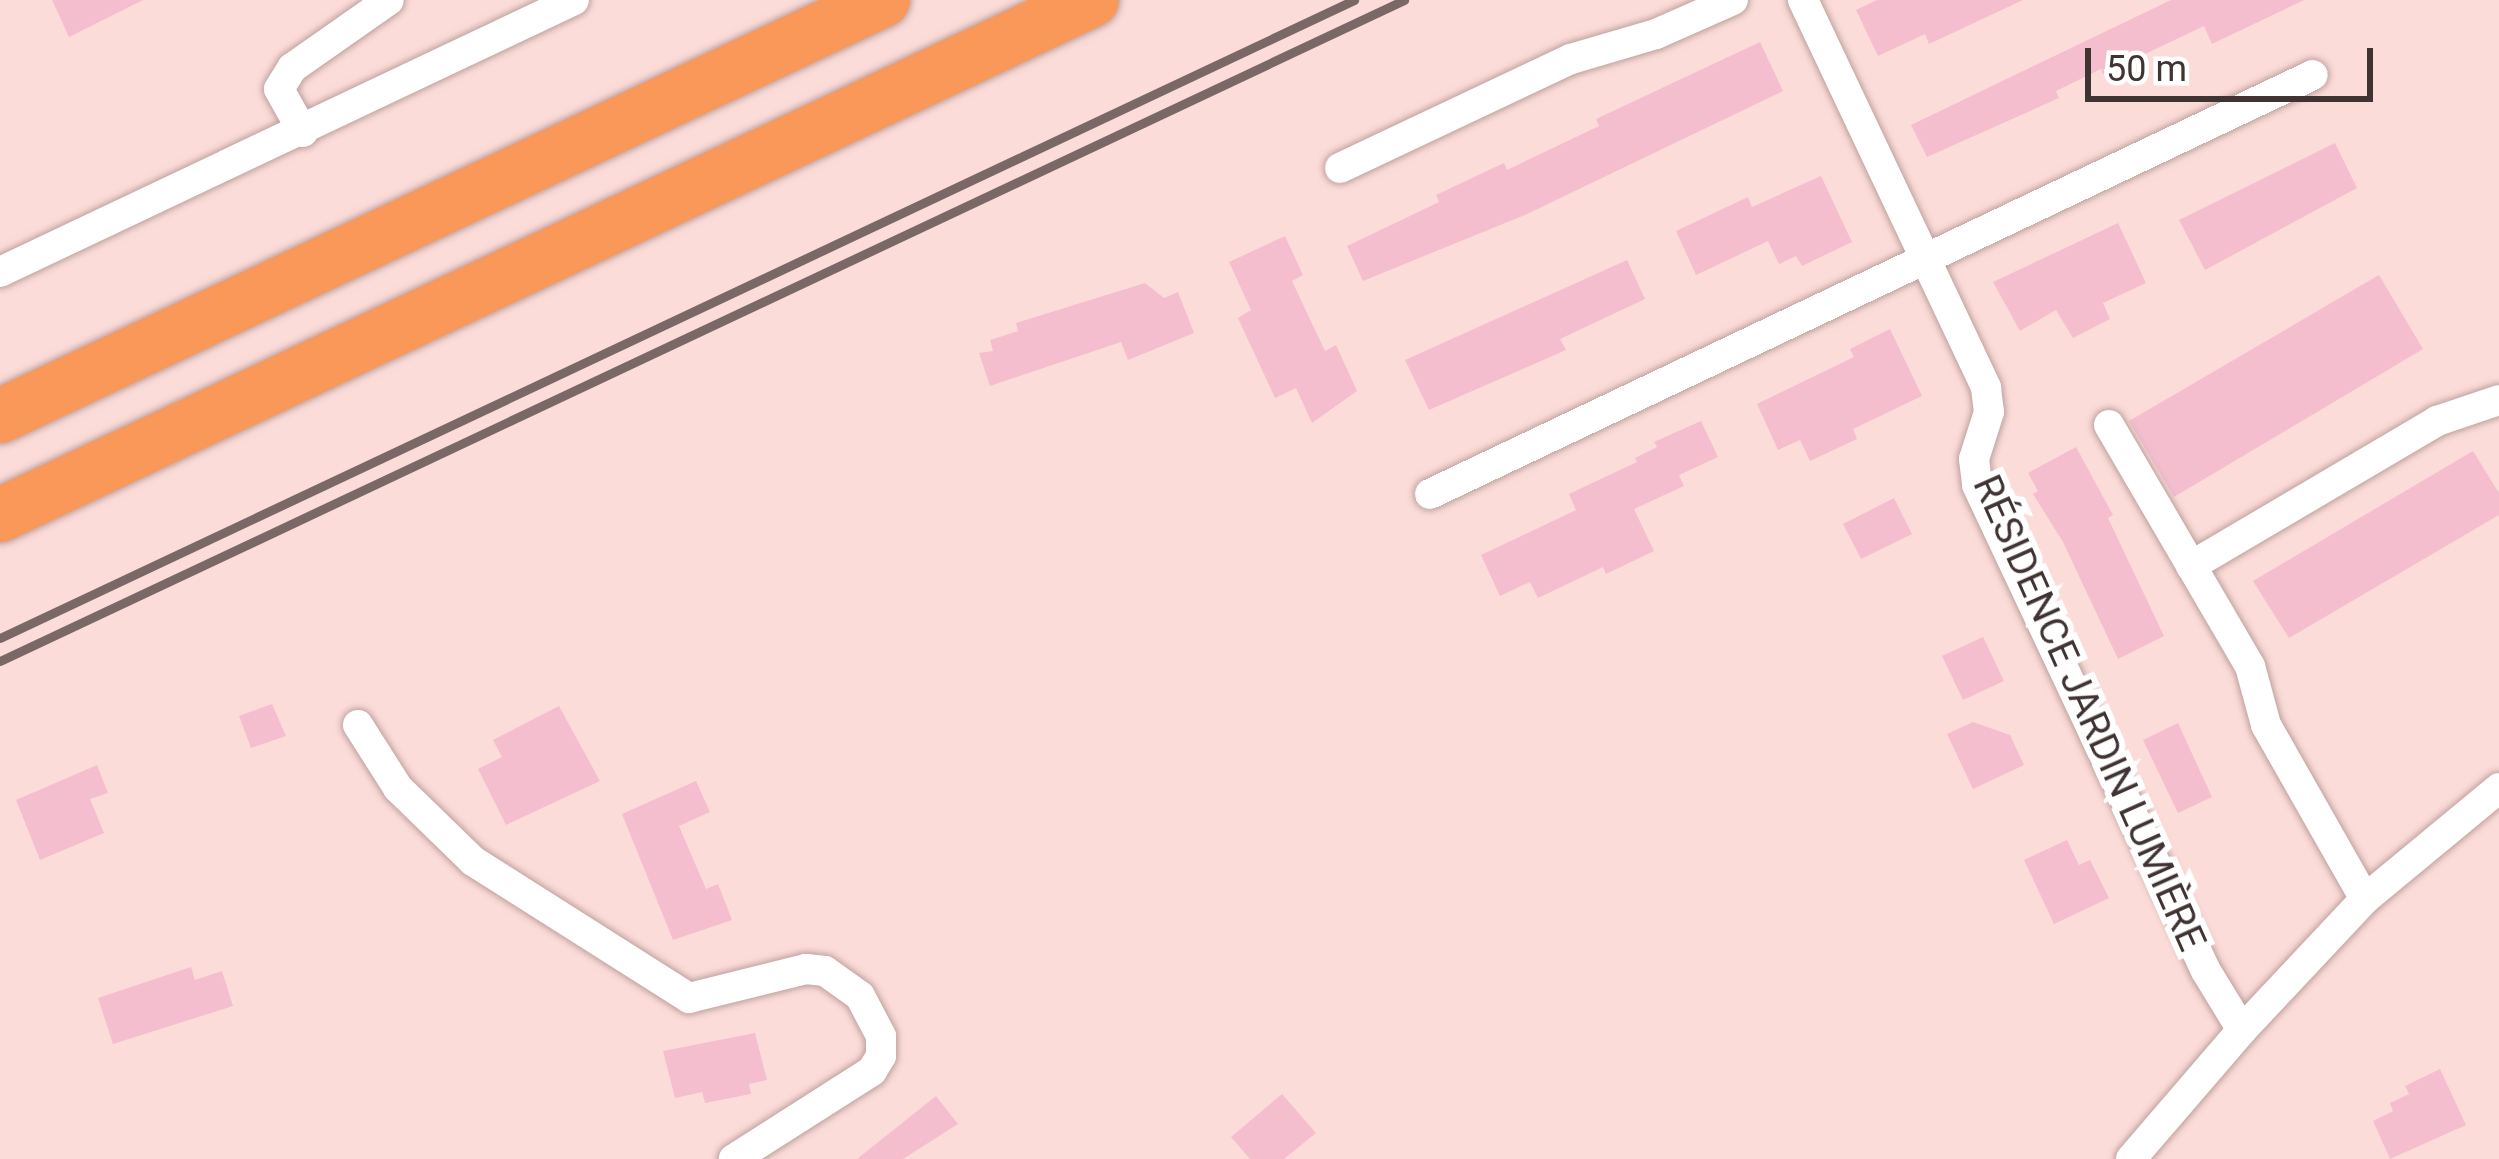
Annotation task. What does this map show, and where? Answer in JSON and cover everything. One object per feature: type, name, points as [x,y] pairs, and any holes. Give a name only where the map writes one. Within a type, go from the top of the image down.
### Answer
[{"type":"highway","points":[[0,416],[883,0]]},
{"type":"highway","points":[[0,515],[1092,0]]},
{"type":"street","points":[[303,132],[279,89],[292,68],[389,0]]},
{"type":"street","points":[[0,272],[574,0]]},
{"type":"street","points":[[1340,168],[1571,58],[1656,34],[1733,0]]},
{"type":"street","name":"RÉSIDENCE JARDIN LUMIÈRE","points":[[1803,0],[1986,388],[1989,412],[1974,459],[1977,485],[2206,971],[2242,1030]]},
{"type":"street","points":[[1430,494],[2313,75]]},
{"type":"street","points":[[2191,566],[2437,421],[2499,400]]},
{"type":"street","points":[[2109,425],[2249,666],[2266,725],[2365,899]]},
{"type":"street","points":[[358,725],[398,788],[473,861],[689,998],[806,969],[825,970],[860,996],[881,1036],[881,1056],[872,1071],[734,1159]]},
{"type":"street","points":[[2131,1159],[2242,1030],[2365,899],[2499,788]]},
{"type":"building","points":[[52,0],[143,0],[69,37]]},
{"type":"building","points":[[1877,0],[2023,0],[1929,44],[1925,34],[1878,56],[1856,10]]},
{"type":"building","points":[[2171,0],[2304,0],[2212,44],[2204,26],[2103,74],[2101,69],[2056,91],[2059,98],[1927,157],[1911,125]]},
{"type":"building","points":[[1760,42],[1783,91],[1527,214],[1363,281],[1347,246],[1439,202],[1436,195],[1504,163],[1507,170],[1599,126],[1596,119]]},
{"type":"building","points":[[2335,143],[2357,188],[2205,270],[2179,220]]},
{"type":"building","points":[[1821,176],[1852,242],[1802,266],[1796,256],[1779,264],[1768,241],[1696,275],[1676,231],[1748,197],[1752,207]]},
{"type":"building","points":[[2118,223],[2146,283],[2103,303],[2110,319],[2073,338],[2056,310],[2020,331],[1993,282]]},
{"type":"building","points":[[1285,236],[1303,275],[1292,281],[1325,351],[1336,345],[1357,391],[1312,423],[1296,388],[1275,398],[1238,318],[1251,310],[1229,262]]},
{"type":"building","points":[[1627,260],[1645,299],[1560,339],[1566,350],[1429,410],[1405,360]]},
{"type":"building","points":[[2379,275],[2423,349],[2174,497],[2129,421]]},
{"type":"building","points":[[1145,283],[1164,298],[1178,292],[1194,333],[1128,360],[1121,342],[990,386],[979,353],[993,351],[990,340],[1018,331],[1016,323]]},
{"type":"building","points":[[1890,329],[1922,396],[1853,429],[1857,439],[1810,461],[1800,440],[1778,450],[1757,404],[1854,357],[1850,349]]},
{"type":"building","points":[[1701,421],[1718,457],[1679,475],[1684,486],[1634,509],[1654,551],[1606,574],[1603,567],[1538,598],[1530,582],[1500,596],[1481,555],[1576,510],[1569,494],[1637,462],[1635,458],[1657,447],[1654,442]]},
{"type":"building","points":[[2076,447],[2113,515],[2108,518],[2164,636],[2118,659],[2063,542],[2033,494],[2038,491],[2028,473]]},
{"type":"building","points":[[2473,451],[2499,493],[2499,515],[2289,638],[2253,581]]},
{"type":"building","points":[[1894,498],[1912,534],[1861,559],[1843,524]]},
{"type":"building","points":[[1983,637],[2004,681],[1963,700],[1942,656]]},
{"type":"building","points":[[272,704],[286,736],[251,748],[239,716]]},
{"type":"building","points":[[559,706],[600,781],[506,825],[478,769],[502,757],[493,740]]},
{"type":"building","points":[[1973,722],[2010,735],[2024,765],[1973,789],[1947,734]]},
{"type":"building","points":[[2178,723],[2212,797],[2178,813],[2143,740]]},
{"type":"building","points":[[97,765],[108,793],[90,799],[104,833],[40,860],[16,800]]},
{"type":"building","points":[[696,781],[710,812],[679,826],[706,889],[718,884],[732,920],[673,940],[622,814]]},
{"type":"building","points":[[2067,840],[2079,865],[2090,860],[2109,898],[2054,924],[2024,860]]},
{"type":"building","points":[[191,967],[195,980],[222,971],[233,1006],[113,1044],[98,998]]},
{"type":"building","points":[[755,1033],[767,1080],[749,1084],[751,1094],[705,1103],[702,1092],[675,1098],[663,1051]]},
{"type":"building","points":[[2440,1069],[2466,1125],[2390,1159],[2373,1121],[2393,1111],[2390,1103],[2409,1094],[2405,1086]]},
{"type":"building","points":[[1282,1094],[1316,1133],[1284,1159],[1250,1159],[1231,1137]]},
{"type":"building","points":[[936,1096],[958,1124],[903,1159],[857,1159]]},
{"type":"railway","points":[[0,638],[1354,0]]},
{"type":"railway","points":[[0,661],[1404,0]]}]
